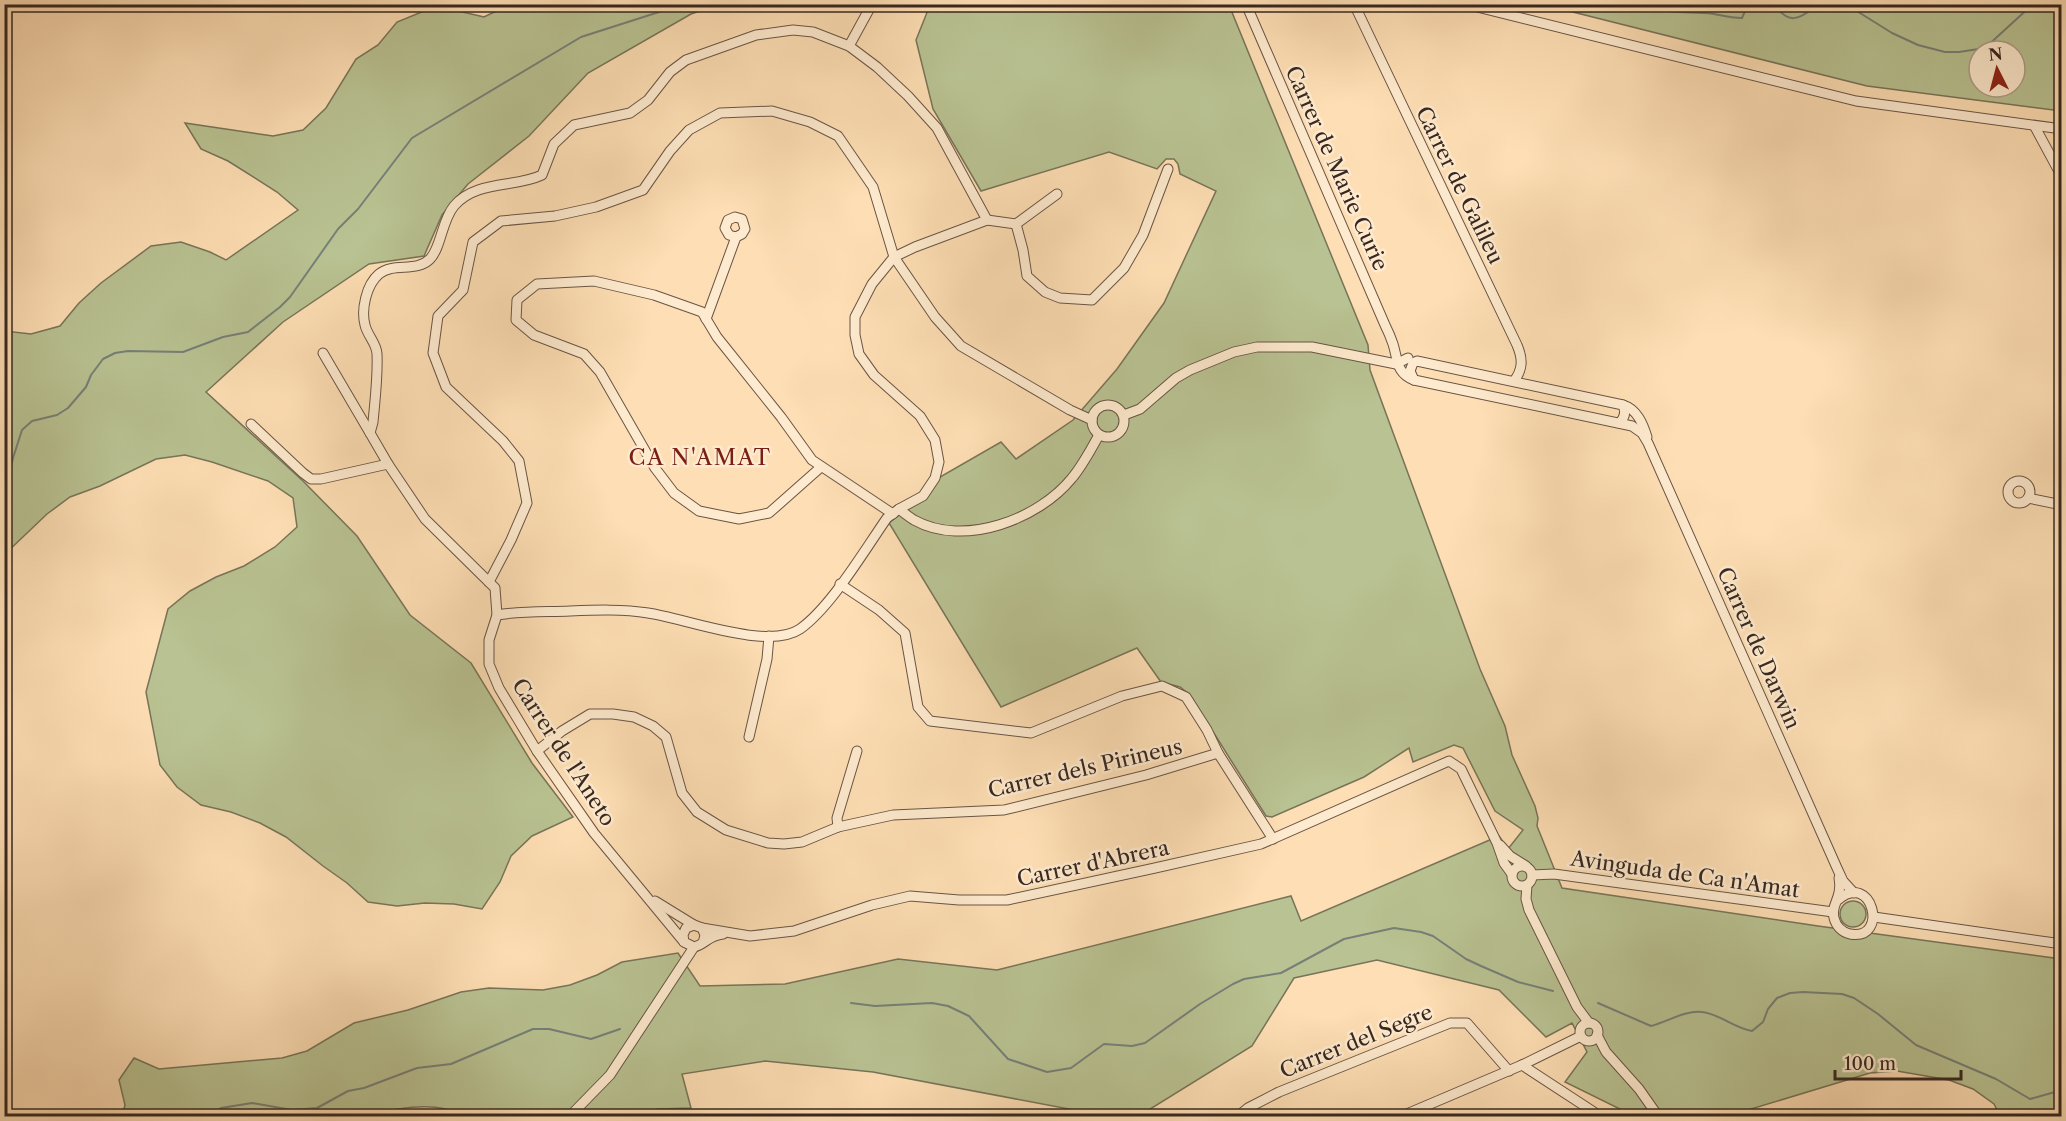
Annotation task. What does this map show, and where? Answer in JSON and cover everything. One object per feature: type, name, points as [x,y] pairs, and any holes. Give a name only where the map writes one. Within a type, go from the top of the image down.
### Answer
[{"type":"street","points":[[849,46],[872,4]]},
{"type":"street","name":"Carrer de Galileu","points":[[1354,4],[1517,345],[1521,367],[1514,381]]},
{"type":"street","points":[[1465,4],[1856,101],[2061,129]]},
{"type":"street","name":"Carrer de Marie Curie","points":[[1246,5],[1393,345],[1396,364]]},
{"type":"street","points":[[370,433],[373,423],[378,351],[365,326],[365,307],[369,287],[379,274],[392,269],[422,266],[432,257],[453,206],[469,194],[501,184],[532,180],[542,175],[554,144],[574,125],[630,113],[648,100],[670,72],[686,60],[756,35],[793,30],[813,32],[849,46],[893,81],[937,128],[987,220]]},
{"type":"street","points":[[489,582],[511,540],[527,502],[519,461],[503,441],[446,387],[433,353],[438,316],[463,290],[473,242],[501,221],[575,212],[644,190],[670,151],[689,130],[720,113],[772,111],[810,122],[838,136],[873,187],[894,257],[935,316],[961,346],[1092,420]]},
{"type":"street","points":[[2036,127],[2061,177]]},
{"type":"street","points":[[1016,224],[1027,276],[1045,292],[1060,298],[1092,300],[1124,268],[1143,235],[1168,169]]},
{"type":"street","points":[[323,353],[388,464],[425,519],[495,588],[497,615],[586,611],[649,613],[744,634],[777,637],[798,631],[820,612],[887,518],[923,496],[935,478],[939,462],[935,440],[920,416],[874,375],[859,354],[855,335],[855,317],[872,284],[894,257],[987,220],[1016,224],[1057,195]]},
{"type":"street","points":[[706,319],[736,237]]},
{"type":"street","points":[[821,467],[769,513],[739,519],[699,511],[675,493],[655,468],[600,372],[584,354],[534,335],[516,320],[517,300],[537,284],[594,281],[654,295],[702,312],[717,337],[812,460],[896,511],[926,525],[953,530],[990,528],[1017,520],[1040,507],[1062,489],[1080,468],[1099,435]]},
{"type":"street","name":"Carrer de Marie Curie","points":[[1393,345],[1412,360]]},
{"type":"street","points":[[1124,416],[1140,409],[1176,378],[1234,352],[1257,347],[1312,347],[1396,364],[1412,360],[1623,405],[1624,416],[1619,423]]},
{"type":"street","points":[[1412,360],[1410,372],[1414,380]]},
{"type":"street","points":[[1396,364],[1401,372],[1414,380],[1619,423],[1637,429],[1648,442]]},
{"type":"street","points":[[1106,405],[1117,407],[1124,416],[1124,426],[1118,434],[1109,437],[1099,435],[1094,428],[1092,420],[1097,410],[1106,405]]},
{"type":"street","name":"Carrer de Darwin","points":[[1623,405],[1637,415],[1644,428],[1648,442],[1837,868],[1854,893]]},
{"type":"street","points":[[251,424],[311,479],[321,479],[388,464]]},
{"type":"street","points":[[2028,498],[2061,504]]},
{"type":"street","points":[[840,584],[879,610],[905,633],[918,707],[930,721],[1031,734],[1122,696],[1162,686],[1186,697],[1218,753],[1273,839]]},
{"type":"street","name":"Carrer de l'Aneto","points":[[497,615],[489,640],[489,664],[499,688],[537,751],[594,833],[684,942]]},
{"type":"street","points":[[749,737],[767,659],[768,636]]},
{"type":"street","name":"Carrer dels Pirineus","points":[[537,751],[562,731],[590,714],[634,717],[653,726],[666,737],[682,793],[698,812],[726,830],[768,843],[784,844],[802,842],[838,826],[893,815],[1004,810],[1146,775],[1218,753]]},
{"type":"street","points":[[838,826],[837,818],[857,751]]},
{"type":"street","name":"Carrer d'Abrera","points":[[698,927],[750,936],[794,931],[872,905],[910,896],[958,900],[1006,900],[1251,846],[1273,839],[1449,761],[1461,770],[1497,843]]},
{"type":"street","points":[[1497,843],[1529,870],[1531,881],[1524,886]]},
{"type":"street","points":[[1497,843],[1513,880],[1524,886]]},
{"type":"street","points":[[1512,874],[1517,867],[1529,870]]},
{"type":"street","name":"Carrer de Darwin","points":[[1837,868],[1841,892],[1838,900]]},
{"type":"street","name":"Avinguda de Ca n'Amat","points":[[1529,870],[1833,912]]},
{"type":"street","points":[[1524,886],[1528,909],[1577,1006],[1585,1040],[1594,1038]]},
{"type":"street","points":[[1854,893],[1862,895],[1869,901],[1874,917],[1867,929],[1851,934],[1836,925],[1833,912],[1838,900],[1854,893]]},
{"type":"street","name":"Carrer de l'Aneto","points":[[646,896],[698,927]]},
{"type":"street","points":[[1874,917],[2061,944]]},
{"type":"street","points":[[570,1116],[610,1075],[699,945],[705,935],[698,927],[684,931],[684,942],[699,945]]},
{"type":"street","name":"Carrer d'Abrera","points":[[699,945],[711,935],[731,932]]},
{"type":"street","name":"Carrer del Segre","points":[[1238,1116],[1248,1108],[1279,1092],[1450,1023],[1467,1023],[1509,1071]]},
{"type":"street","points":[[1402,1116],[1522,1065],[1584,1028],[1596,1027],[1594,1038]]},
{"type":"street","points":[[1594,1038],[1639,1089],[1658,1116]]},
{"type":"street","points":[[1522,1065],[1600,1116]]},
{"type":"green space","points":[[509,5],[717,5],[691,14],[588,73],[529,136],[468,184],[442,215],[424,256],[369,264],[283,322],[206,392],[303,481],[357,536],[410,615],[471,663],[532,763],[573,817],[532,836],[511,856],[500,882],[482,909],[454,904],[425,903],[397,906],[368,902],[347,883],[286,837],[260,823],[231,812],[201,805],[177,787],[160,765],[146,692],[168,609],[190,591],[244,566],[275,547],[297,527],[293,498],[268,481],[212,462],[185,455],[156,459],[100,486],[70,497],[47,514],[5,554],[5,331],[31,334],[60,326],[79,303],[101,283],[151,246],[181,242],[226,260],[298,210],[277,192],[228,161],[201,149],[185,123],[273,136],[303,130],[326,108],[356,59],[378,45],[397,22],[424,11],[454,10],[484,17]]},
{"type":"green space","points":[[930,5],[1229,5],[1368,345],[1370,370],[1480,669],[1505,726],[1512,755],[1535,806],[1537,826],[1562,888],[2061,959],[2061,1116],[2000,1116],[1994,1104],[1973,1089],[1949,1080],[1897,1071],[1870,1073],[1728,1116],[1623,1116],[1622,1110],[1565,1082],[1587,1052],[1572,1023],[1546,1037],[1499,990],[1377,960],[1294,978],[1252,1046],[1139,1116],[1106,1116],[873,1072],[765,1061],[682,1074],[691,1108],[658,1109],[636,1116],[463,1116],[441,1108],[416,1107],[368,1116],[122,1116],[125,1105],[119,1080],[134,1058],[159,1069],[282,1058],[307,1051],[354,1023],[408,1010],[461,992],[489,988],[543,990],[570,985],[622,962],[678,953],[700,986],[785,984],[898,959],[997,970],[1291,896],[1301,921],[1499,836],[1508,849],[1523,830],[1495,811],[1463,748],[1454,745],[1413,762],[1409,748],[1364,777],[1272,817],[1266,816],[1190,695],[1180,687],[1161,682],[1137,648],[1001,707],[889,523],[935,486],[940,477],[1001,442],[1016,459],[1073,420],[1117,369],[1164,303],[1216,191],[1180,174],[1178,164],[1174,159],[1166,159],[1157,169],[1109,152],[981,191],[933,109],[916,40]]},
{"type":"green space","points":[[1545,5],[2061,5],[2061,111],[1968,99],[2027,99],[2027,39],[1967,39],[1967,99],[1867,86]]},
{"type":"green space","points":[[1853,901],[1862,905],[1866,914],[1862,923],[1853,927],[1844,923],[1840,914],[1844,905]]},
{"type":"waterway","points":[[4,515],[10,498],[10,471],[22,430],[32,421],[57,415],[68,408],[86,387],[91,375],[103,359],[115,353],[128,351],[183,352],[223,337],[248,332],[290,297],[338,229],[358,209],[412,138],[581,37],[684,4]]},
{"type":"waterway","points":[[1647,4],[1674,12],[1742,18],[1748,4]]},
{"type":"waterway","points":[[1774,4],[1789,18],[1804,15],[1816,6],[1852,8],[1892,33],[1918,45],[1945,52],[1985,48],[2033,4]]},
{"type":"waterway","points":[[851,1003],[875,1006],[932,1003],[948,1006],[969,1016],[1008,1059],[1047,1072],[1071,1068],[1104,1044],[1132,1046],[1145,1043],[1233,984],[1244,979],[1281,973],[1344,939],[1394,928],[1433,936],[1466,959],[1481,966],[1518,982],[1553,991]]},
{"type":"waterway","points":[[1598,1003],[1651,1026],[1683,1014],[1702,1012],[1715,1015],[1752,1031],[1763,1022],[1768,1009],[1777,998],[1790,993],[1803,992],[1842,994],[1854,998],[1878,1014],[1916,1045],[1996,1079],[2030,1099],[2062,1090]]},
{"type":"waterway","points":[[211,1116],[221,1108],[252,1103],[292,1110],[317,1108],[348,1091],[364,1088],[417,1068],[451,1064],[533,1029],[549,1029],[591,1039],[620,1029]]},
{"type":"district","name":"CA N'AMAT","points":[[700,457]]}]
